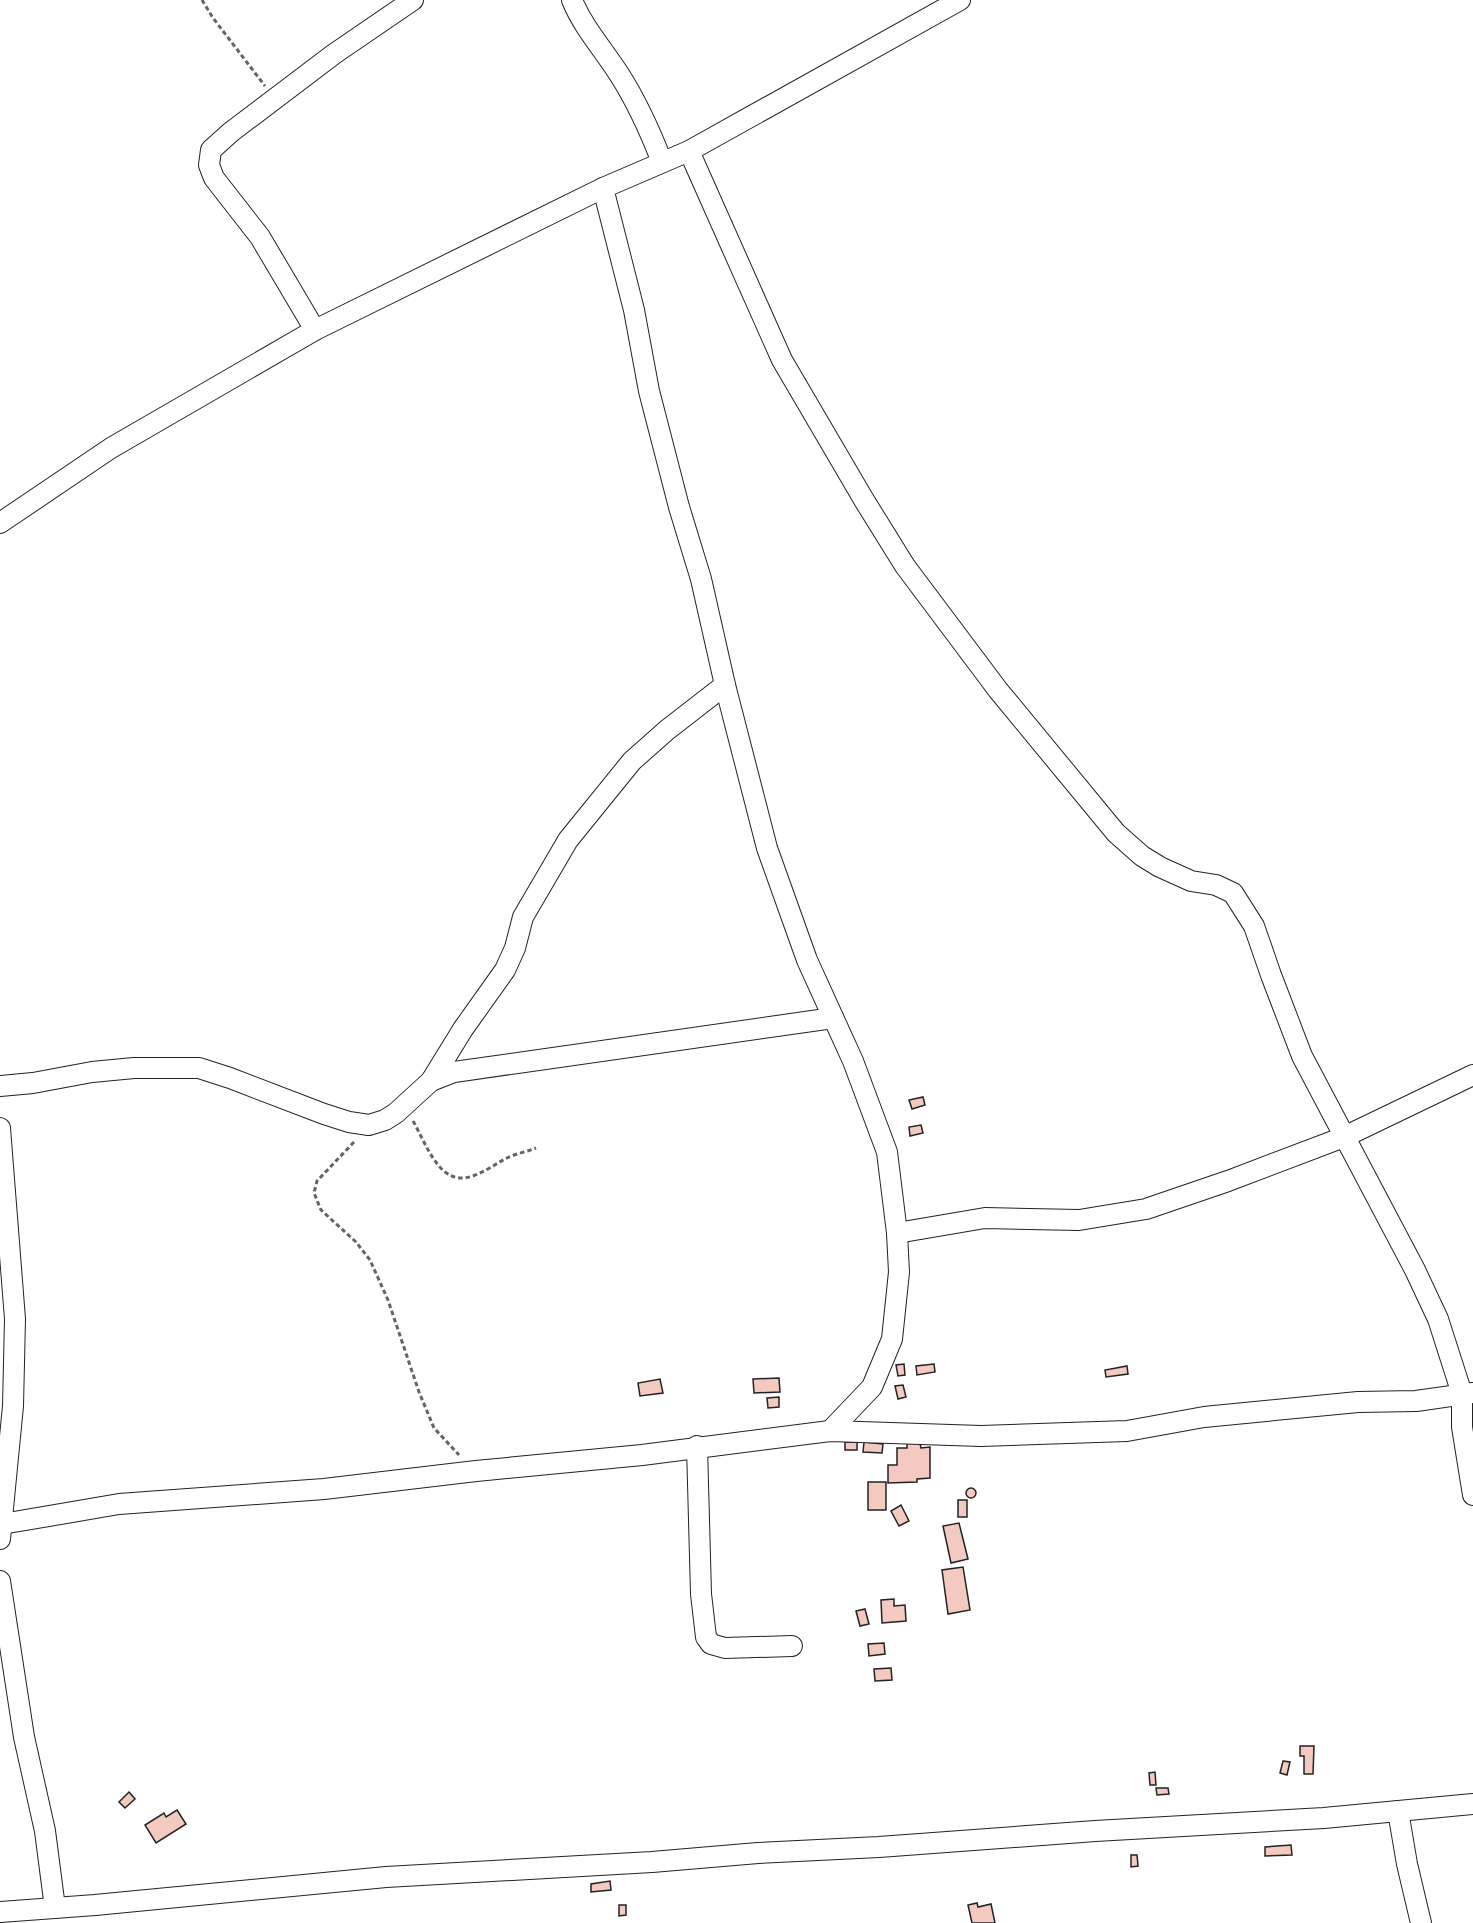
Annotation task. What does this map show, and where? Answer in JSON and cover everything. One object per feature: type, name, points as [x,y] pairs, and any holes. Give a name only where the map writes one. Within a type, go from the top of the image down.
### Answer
[{"type":"street","points":[[315,330],[260,237],[214,178],[208,165],[212,150],[231,132],[334,54],[413,0]]},
{"type":"street","points":[[572,0],[578,15],[620,74],[646,120],[662,162]]},
{"type":"street","points":[[0,523],[111,448],[315,330],[603,188],[689,151],[960,0]]},
{"type":"street","points":[[689,151],[782,360],[905,566],[998,690],[1116,833],[1142,856],[1160,867],[1191,881],[1216,885],[1233,893],[1254,926],[1302,1056],[1415,1270],[1468,1393],[1462,1427],[1473,1495]]},
{"type":"street","points":[[603,188],[634,310],[649,391],[679,507],[701,579],[725,685],[767,848],[807,960],[853,1062],[887,1152],[897,1233],[899,1272],[892,1339],[872,1387],[830,1431]]},
{"type":"street","points":[[0,1086],[134,1068],[199,1068],[349,1122],[369,1125],[385,1120],[405,1106],[431,1081],[463,1029],[506,970],[523,917],[568,840],[632,761],[667,730],[725,685]]},
{"type":"street","points":[[431,1081],[454,1072],[833,1018]]},
{"type":"street","points":[[897,1233],[985,1218],[1079,1220],[1146,1209],[1344,1137],[1473,1075]]},
{"type":"street","points":[[0,1128],[15,1319],[13,1406],[1,1532],[119,1504],[324,1489],[642,1455],[697,1446],[830,1431],[981,1436],[1127,1431],[1204,1418],[1358,1402],[1416,1401],[1468,1393]]},
{"type":"street","points":[[697,1446],[701,1594],[706,1637],[711,1644],[725,1648],[792,1646]]},
{"type":"street","points":[[0,1581],[24,1737],[45,1832],[59,1913]]},
{"type":"street","points":[[0,1912],[59,1913],[386,1877],[1324,1818],[1473,1804]]},
{"type":"street","points":[[1398,1811],[1420,1923]]},
{"type":"path","points":[[202,0],[213,18],[275,99]]},
{"type":"path","points":[[405,1106],[436,1163],[451,1176],[464,1179],[479,1174],[507,1158],[536,1148]]},
{"type":"path","points":[[369,1125],[317,1181],[315,1192],[321,1210],[356,1242],[370,1260],[379,1277],[434,1428],[476,1471]]},
{"type":"building","points":[[923,1097],[925,1105],[912,1109],[909,1100]]},
{"type":"building","points":[[921,1125],[923,1133],[910,1136],[909,1127]]},
{"type":"building","points":[[904,1364],[905,1375],[898,1376],[896,1365]]},
{"type":"building","points":[[934,1364],[935,1372],[917,1375],[916,1366]]},
{"type":"building","points":[[1127,1366],[1128,1374],[1106,1377],[1105,1370]]},
{"type":"building","points":[[779,1378],[780,1392],[754,1393],[753,1379]]},
{"type":"building","points":[[660,1379],[663,1393],[640,1396],[638,1383]]},
{"type":"building","points":[[903,1385],[906,1397],[898,1399],[895,1386]]},
{"type":"building","points":[[779,1397],[779,1407],[768,1408],[767,1398]]},
{"type":"building","points":[[845,1442],[857,1442],[857,1450],[845,1450]]},
{"type":"building","points":[[864,1442],[883,1444],[882,1453],[863,1452]]},
{"type":"building","points":[[907,1443],[920,1443],[921,1448],[930,1447],[930,1478],[917,1479],[917,1482],[888,1483],[888,1465],[897,1465],[897,1448],[907,1448]]},
{"type":"building","points":[[868,1482],[886,1482],[886,1510],[868,1510]]},
{"type":"building","points":[[971,1488],[976,1493],[971,1498],[966,1493]]},
{"type":"building","points":[[958,1500],[967,1500],[967,1517],[958,1517]]},
{"type":"building","points":[[901,1505],[909,1521],[899,1526],[891,1511]]},
{"type":"building","points":[[959,1523],[968,1559],[951,1563],[943,1526]]},
{"type":"building","points":[[963,1567],[970,1610],[948,1614],[942,1570]]},
{"type":"building","points":[[894,1599],[894,1606],[905,1605],[906,1621],[882,1623],[881,1600]]},
{"type":"building","points":[[865,1609],[869,1624],[860,1626],[856,1611]]},
{"type":"building","points":[[884,1643],[885,1654],[869,1656],[868,1644]]},
{"type":"building","points":[[891,1668],[892,1680],[875,1681],[874,1669]]},
{"type":"building","points":[[1300,1746],[1314,1746],[1313,1774],[1304,1774],[1304,1756],[1300,1756]]},
{"type":"building","points":[[1283,1761],[1290,1762],[1287,1775],[1280,1773]]},
{"type":"building","points":[[1155,1772],[1156,1785],[1150,1785],[1149,1773]]},
{"type":"building","points":[[1156,1788],[1168,1788],[1169,1794],[1157,1795]]},
{"type":"building","points":[[129,1792],[135,1799],[125,1808],[119,1802]]},
{"type":"building","points":[[177,1810],[186,1824],[156,1843],[145,1825],[164,1813],[166,1817]]},
{"type":"building","points":[[1291,1845],[1292,1855],[1265,1856],[1265,1847]]},
{"type":"building","points":[[1131,1855],[1137,1855],[1138,1866],[1131,1867]]},
{"type":"building","points":[[610,1881],[611,1890],[591,1892],[591,1884]]},
{"type":"building","points":[[977,1903],[978,1907],[991,1904],[995,1923],[972,1923],[968,1905]]},
{"type":"building","points":[[619,1905],[626,1905],[626,1915],[619,1916]]}]
